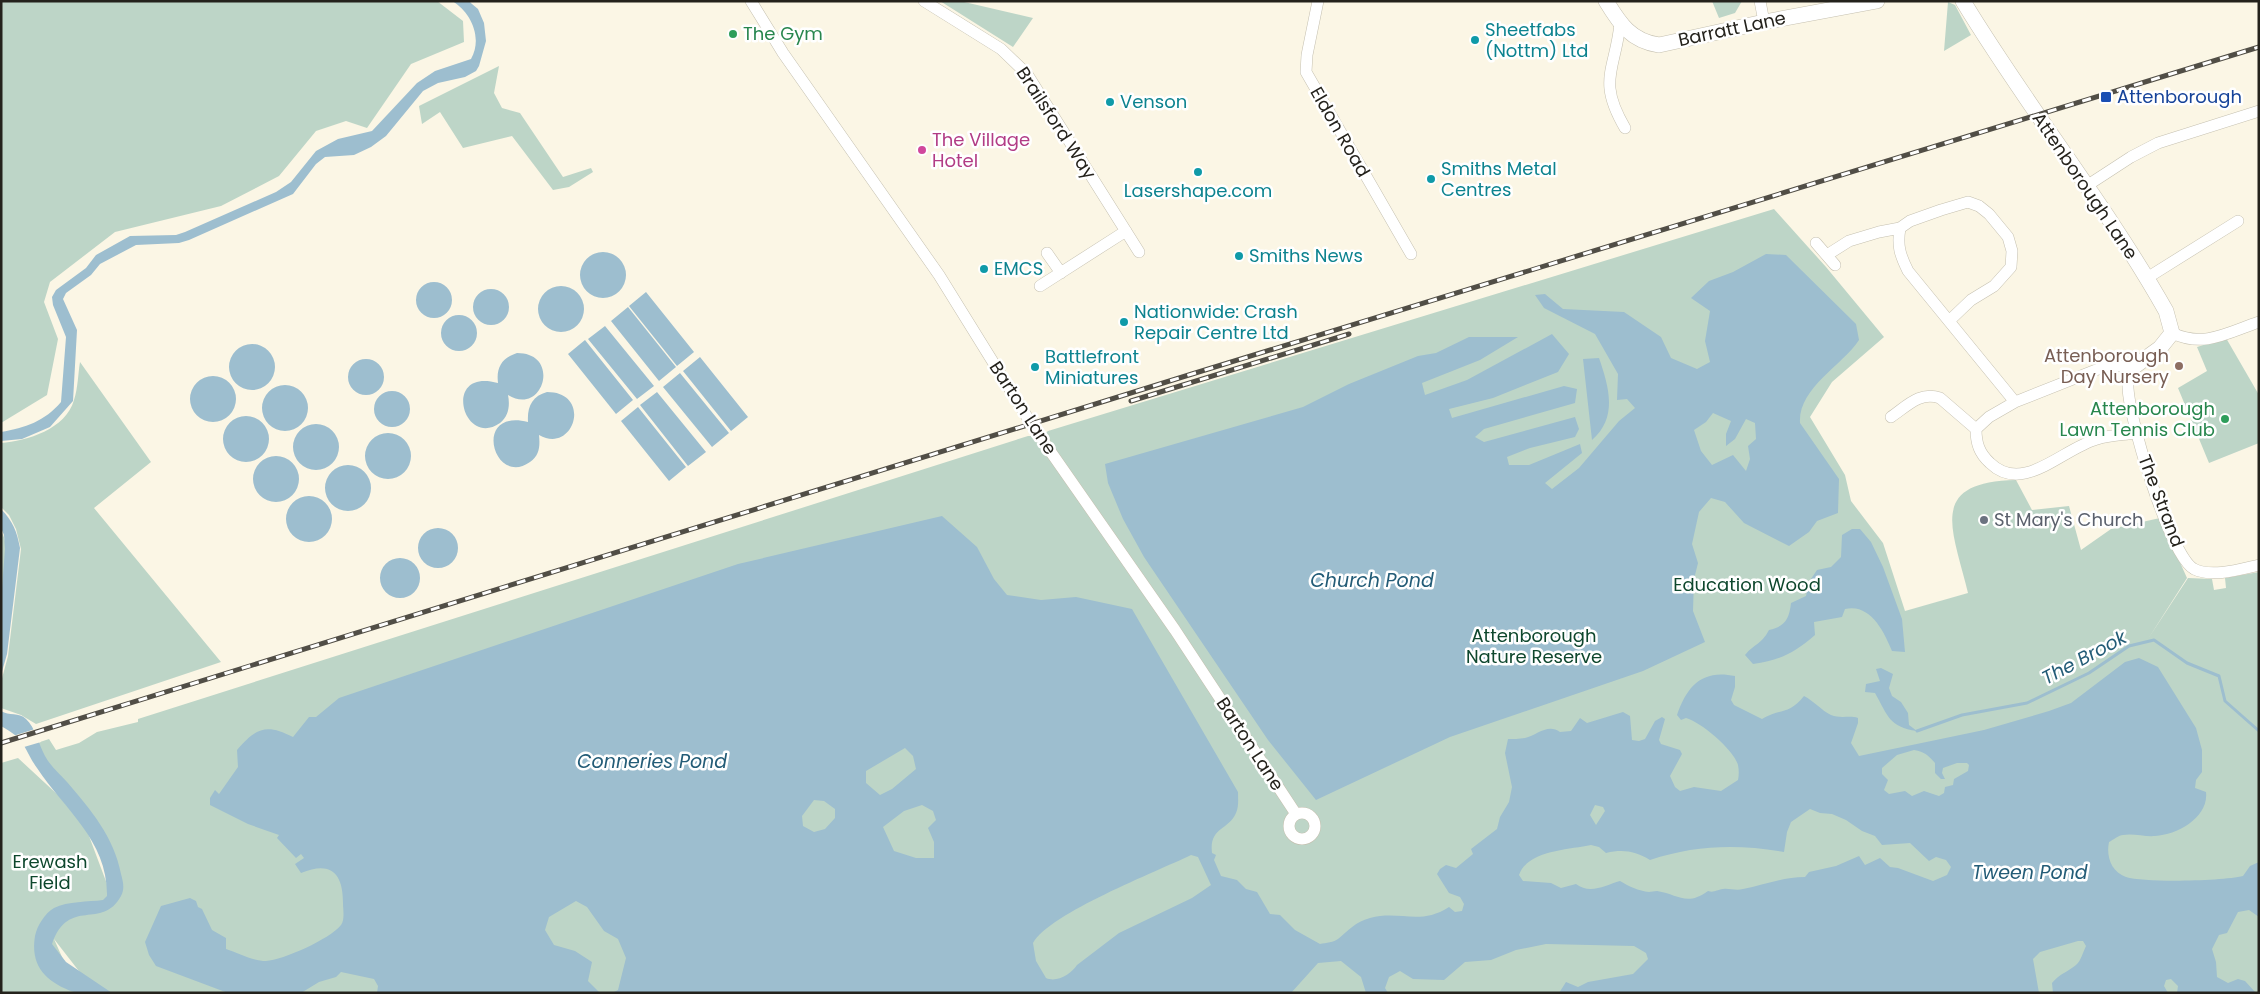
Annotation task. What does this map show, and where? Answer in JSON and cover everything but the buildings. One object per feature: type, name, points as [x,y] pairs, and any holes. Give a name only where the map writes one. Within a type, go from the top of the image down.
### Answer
[{"type":"street","name":"Barton Lane","points":[[751,1],[783,53],[939,275],[1032,425],[1169,623],[1296,814]]},
{"type":"street","name":"Brailsford Way","points":[[924,1],[1001,49],[1027,74],[1139,252]]},
{"type":"street","name":"Eldon Road","points":[[1318,1],[1307,55],[1306,72],[1410,254]]},
{"type":"street","name":"Barratt Lane","points":[[1606,1],[1620,24],[1635,38],[1645,43],[1659,45],[1764,22],[1876,1]]},
{"type":"street","points":[[1760,1],[1764,22]]},
{"type":"street","name":"Attenborough Lane","points":[[1968,3],[2007,72],[2088,185],[2148,278],[2166,311],[2172,333]]},
{"type":"street","points":[[1620,24],[1618,46],[1609,74],[1609,87],[1618,116],[1625,128]]},
{"type":"street","points":[[1618,46],[1635,38]]},
{"type":"street","points":[[2088,185],[2131,157],[2158,143],[2259,111]]},
{"type":"street","points":[[1827,255],[1849,241],[1900,228],[1910,221],[1968,202],[1979,206],[1990,214],[2008,237],[2012,251],[2011,267],[2005,276],[1994,286],[1970,300],[1950,321]]},
{"type":"street","points":[[2148,278],[2236,226]]},
{"type":"street","points":[[1900,228],[1899,252],[1908,271],[2015,402]]},
{"type":"street","points":[[1040,286],[1126,231]]},
{"type":"street","points":[[1816,244],[1836,264]]},
{"type":"street","points":[[1047,253],[1060,273]]},
{"type":"street","points":[[1976,429],[1989,417],[2015,402],[2106,366],[2135,366],[2160,348],[2172,333],[2186,339],[2201,341],[2259,322]]},
{"type":"street","name":"The Strand","points":[[2135,366],[2128,384],[2135,433],[2170,530],[2188,564],[2195,569],[2216,572],[2259,565]]},
{"type":"street","points":[[1892,417],[1916,399],[1933,395],[1940,398],[1976,429],[1978,447],[1983,458],[2003,474],[2014,476],[2028,474],[2055,458],[2097,439],[2135,433]]},
{"type":"green space","points":[[1,1],[437,1],[463,21],[464,42],[411,64],[367,128],[346,121],[316,131],[279,176],[221,206],[115,232],[50,282],[44,302],[58,339],[47,395],[1,423]]},
{"type":"green space","points":[[940,1],[960,1],[1033,18],[1013,47]]},
{"type":"green space","points":[[1712,1],[1742,1],[1735,13],[1719,18]]},
{"type":"green space","points":[[1948,2],[1955,5],[1971,35],[1944,51]]},
{"type":"green space","points":[[499,66],[494,93],[502,108],[520,113],[563,177],[591,168],[593,172],[569,187],[553,190],[512,136],[463,148],[440,112],[422,124],[419,106]]},
{"type":"green space","name":"Attenborough Nature Reserve","points":[[1774,209],[1826,267],[1884,337],[1832,382],[1810,417],[1845,475],[1851,501],[1883,543],[1905,611],[1968,593],[1953,530],[1953,514],[1957,500],[1968,490],[1987,483],[2016,480],[2032,510],[2069,506],[2081,550],[2111,529],[2160,518],[2187,578],[2148,639],[2188,578],[2212,579],[2214,590],[2226,588],[2225,578],[2259,572],[2259,993],[96,993],[54,939],[78,993],[1,993],[1,763],[18,758],[58,795],[86,828],[113,900],[107,863],[90,827],[28,746],[49,739],[56,750],[79,743],[97,732],[138,722],[138,719],[1028,436],[1031,436],[1035,441],[1048,431]]},
{"type":"green space","name":"Attenborough Lawn Tennis Club","points":[[2226,338],[2259,395],[2259,443],[2209,463],[2178,388],[2207,371],[2197,347]]},
{"type":"green space","points":[[80,362],[151,462],[94,508],[221,662],[36,724],[21,715],[1,708],[1,682],[8,656],[21,549],[16,529],[9,515],[1,507],[1,443],[22,440],[44,432],[63,419],[70,410],[74,400]]},
{"type":"green space","points":[[1,532],[6,545],[6,554],[1,601]]},
{"type":"water","points":[[452,1],[469,1],[478,9],[484,23],[486,41],[476,71],[465,77],[438,83],[423,91],[386,136],[371,147],[354,155],[325,157],[316,164],[293,194],[189,240],[179,243],[136,245],[100,264],[91,275],[66,293],[63,299],[77,330],[73,401],[50,427],[22,439],[1,441],[1,432],[34,423],[55,409],[61,402],[66,337],[53,305],[52,297],[56,290],[86,268],[96,255],[130,236],[176,235],[276,192],[291,182],[316,151],[338,139],[372,131],[417,83],[435,71],[471,59],[476,43],[473,26],[465,12]]},
{"type":"water","points":[[608,252],[620,258],[625,266],[625,284],[620,292],[612,297],[598,298],[586,292],[581,284],[580,270],[586,258],[594,253]]},
{"type":"water","name":"Church Pond","points":[[1766,254],[1786,255],[1856,324],[1859,340],[1852,350],[1813,388],[1801,410],[1800,423],[1839,479],[1838,513],[1817,521],[1809,532],[1789,546],[1744,523],[1725,502],[1711,498],[1699,512],[1692,544],[1698,563],[1694,579],[1693,611],[1705,642],[1643,671],[1450,737],[1316,800],[1268,740],[1144,557],[1123,519],[1108,483],[1105,464],[1303,407],[1349,384],[1418,356],[1436,353],[1469,337],[1518,337],[1480,360],[1422,383],[1425,395],[1467,380],[1552,334],[1569,354],[1558,372],[1493,398],[1449,409],[1452,418],[1564,386],[1577,389],[1575,403],[1484,429],[1475,437],[1484,442],[1575,417],[1579,429],[1575,437],[1530,448],[1507,457],[1509,465],[1529,465],[1580,444],[1582,453],[1545,483],[1552,489],[1579,468],[1619,421],[1635,408],[1627,399],[1617,400],[1618,374],[1595,334],[1544,308],[1535,295],[1545,294],[1563,309],[1624,312],[1661,337],[1671,358],[1697,369],[1710,362],[1705,341],[1710,311],[1691,298],[1709,281],[1733,272]],"holes":[[[1713,413],[1731,421],[1726,434],[1726,446],[1735,439],[1746,419],[1755,423],[1756,439],[1748,446],[1750,459],[1746,471],[1733,455],[1712,465],[1701,451],[1694,430],[1706,422]]]},
{"type":"water","points":[[434,282],[447,287],[452,300],[447,313],[434,318],[421,313],[416,300],[421,287]]},
{"type":"water","points":[[566,286],[578,292],[583,300],[583,318],[578,326],[570,331],[556,332],[544,326],[539,318],[538,304],[544,292],[552,287]]},
{"type":"water","points":[[491,289],[504,294],[509,307],[504,320],[491,325],[478,320],[473,307],[478,294]]},
{"type":"water","points":[[646,292],[694,352],[677,366],[629,306]]},
{"type":"water","points":[[628,307],[676,367],[659,381],[611,321]]},
{"type":"water","points":[[459,315],[472,320],[477,333],[472,346],[459,351],[446,346],[441,333],[446,320]]},
{"type":"water","points":[[605,326],[654,386],[637,399],[588,339]]},
{"type":"water","points":[[585,340],[633,400],[616,414],[568,354]]},
{"type":"water","points":[[257,344],[269,350],[274,358],[274,376],[269,384],[261,389],[247,390],[235,384],[230,376],[229,362],[235,350],[243,345]]},
{"type":"water","points":[[517,353],[531,356],[540,363],[543,372],[542,382],[538,391],[530,398],[520,400],[508,395],[508,410],[500,423],[487,428],[476,425],[468,418],[464,407],[464,395],[469,386],[480,381],[498,383],[498,372],[501,364],[504,360]]},
{"type":"water","points":[[700,357],[748,417],[731,431],[683,371]]},
{"type":"water","points":[[1599,358],[1606,380],[1609,401],[1605,422],[1592,440],[1583,359]]},
{"type":"water","points":[[366,359],[379,364],[384,377],[379,390],[366,395],[353,390],[348,377],[353,364]]},
{"type":"water","points":[[680,373],[729,433],[712,447],[663,387]]},
{"type":"water","points":[[218,376],[230,382],[235,390],[235,408],[230,416],[222,421],[208,422],[196,416],[191,408],[190,394],[196,382],[204,377]]},
{"type":"water","points":[[290,385],[302,391],[307,399],[307,417],[302,425],[294,430],[280,431],[268,425],[263,417],[262,403],[268,391],[276,386]]},
{"type":"water","points":[[392,391],[405,396],[410,409],[405,422],[392,427],[379,422],[374,409],[379,396]]},
{"type":"water","points":[[547,392],[561,395],[570,402],[574,411],[573,421],[569,430],[561,437],[551,439],[539,435],[539,450],[530,462],[517,467],[506,465],[499,457],[494,446],[494,435],[499,426],[510,421],[528,422],[528,412],[534,399]]},
{"type":"water","points":[[657,392],[706,452],[688,466],[640,405]]},
{"type":"water","points":[[638,407],[686,467],[669,481],[621,421]]},
{"type":"water","points":[[251,416],[263,422],[268,430],[268,448],[263,456],[255,461],[241,462],[229,456],[224,448],[223,434],[229,422],[237,417]]},
{"type":"water","points":[[321,424],[333,430],[338,438],[338,456],[333,464],[325,469],[311,470],[299,464],[294,456],[293,442],[299,430],[307,425]]},
{"type":"water","points":[[393,433],[405,439],[410,447],[410,465],[405,473],[397,478],[383,479],[371,473],[366,465],[365,451],[371,439],[379,434]]},
{"type":"water","points":[[281,456],[293,462],[298,470],[298,488],[293,496],[285,501],[271,502],[259,496],[254,488],[253,474],[259,462],[267,457]]},
{"type":"water","points":[[353,465],[365,471],[370,479],[370,497],[365,505],[357,510],[343,511],[331,505],[326,497],[325,483],[331,471],[339,466]]},
{"type":"water","points":[[314,496],[326,502],[331,510],[331,528],[326,536],[318,541],[304,542],[292,536],[287,528],[286,514],[292,502],[300,497]]},
{"type":"water","points":[[1,509],[14,527],[20,548],[7,654],[1,675],[1,601],[5,549],[4,535],[1,528]]},
{"type":"water","name":"Conneries Pond","points":[[942,516],[977,547],[994,579],[1007,595],[1041,600],[1076,597],[1132,609],[1238,792],[1238,805],[1233,819],[1213,838],[1212,853],[1216,855],[1214,860],[1221,876],[1237,880],[1246,889],[1257,892],[1270,914],[1280,915],[1295,930],[1320,944],[1336,940],[1356,924],[1370,918],[1381,916],[1429,916],[1449,907],[1455,912],[1462,911],[1464,904],[1460,897],[1449,893],[1437,874],[1446,865],[1456,868],[1473,854],[1471,849],[1497,829],[1500,817],[1509,802],[1512,787],[1505,753],[1508,739],[1525,738],[1547,729],[1560,732],[1571,731],[1580,718],[1587,723],[1623,712],[1630,716],[1632,740],[1639,741],[1645,739],[1655,721],[1662,717],[1665,719],[1659,740],[1661,744],[1680,750],[1682,754],[1670,776],[1675,787],[1680,791],[1694,787],[1721,791],[1738,780],[1738,767],[1735,759],[1724,745],[1708,731],[1686,718],[1681,720],[1677,715],[1691,688],[1697,682],[1713,675],[1735,676],[1735,687],[1731,700],[1734,705],[1762,719],[1789,709],[1804,696],[1831,715],[1858,718],[1851,743],[1859,756],[1984,730],[2049,711],[2071,703],[2125,662],[2139,658],[2158,667],[2196,728],[2202,750],[2202,772],[2196,780],[2195,788],[2206,792],[2206,801],[2197,817],[2173,832],[2155,836],[2121,835],[2109,842],[2109,858],[2113,867],[2126,877],[2184,881],[2243,876],[2250,866],[2259,862],[2259,917],[2249,910],[2238,912],[2227,933],[2219,935],[2212,949],[2216,962],[2217,977],[2228,983],[2238,979],[2245,981],[2256,993],[2177,993],[2178,986],[2171,979],[2166,980],[2164,986],[2168,993],[2053,993],[2052,983],[2081,959],[2086,946],[2083,941],[2078,941],[2040,952],[2033,959],[2039,993],[1559,993],[1566,982],[1578,987],[1588,982],[1633,974],[1648,959],[1646,953],[1634,946],[1546,944],[1516,950],[1491,960],[1465,962],[1444,980],[1413,979],[1400,971],[1389,977],[1385,988],[1388,993],[1366,993],[1361,977],[1341,961],[1318,963],[1291,993],[612,993],[618,990],[626,958],[618,939],[604,931],[587,907],[576,901],[549,917],[545,930],[554,945],[575,951],[592,962],[588,981],[600,993],[377,993],[378,986],[374,979],[341,972],[336,977],[319,982],[301,993],[228,993],[156,966],[149,955],[145,942],[161,906],[190,898],[196,901],[198,907],[202,909],[212,930],[226,938],[226,949],[261,961],[274,960],[306,948],[335,931],[342,923],[344,914],[341,884],[333,872],[320,868],[301,873],[295,864],[304,858],[301,854],[296,858],[277,838],[279,835],[248,824],[210,805],[210,798],[215,790],[219,794],[238,767],[237,750],[250,737],[262,730],[268,729],[293,737],[309,717],[316,717],[339,698],[738,564]],"holes":[[[905,748],[913,756],[916,769],[892,789],[880,795],[866,783],[866,771]],[[1914,750],[1924,753],[1933,760],[1935,763],[1935,773],[1941,779],[1945,779],[1942,773],[1943,768],[1957,763],[1967,763],[1969,765],[1968,771],[1954,779],[1953,785],[1945,787],[1944,793],[1939,796],[1924,791],[1912,796],[1905,791],[1889,794],[1884,790],[1888,780],[1882,774],[1882,768],[1897,755]],[[814,800],[824,801],[835,809],[835,818],[825,829],[814,832],[803,826],[802,816]],[[922,805],[933,811],[936,820],[928,828],[934,842],[934,858],[916,858],[894,851],[883,827],[904,811]],[[1595,805],[1603,807],[1605,811],[1596,825],[1590,815]],[[1810,809],[1820,813],[1832,814],[1846,820],[1862,831],[1875,836],[1882,845],[1910,843],[1929,861],[1936,857],[1946,860],[1951,867],[1947,875],[1933,881],[1898,868],[1890,867],[1880,858],[1865,865],[1859,856],[1836,866],[1809,872],[1805,877],[1781,880],[1740,890],[1721,889],[1714,892],[1708,891],[1700,896],[1688,899],[1657,891],[1641,891],[1620,881],[1592,889],[1576,884],[1561,888],[1551,883],[1523,881],[1519,875],[1531,860],[1540,856],[1550,852],[1591,845],[1599,847],[1606,853],[1629,852],[1650,860],[1683,851],[1717,847],[1767,849],[1784,852],[1787,832],[1791,822]],[[1191,855],[1198,857],[1211,885],[1192,898],[1119,933],[1063,977],[1055,979],[1046,978],[1036,961],[1033,943],[1043,931],[1060,919],[1105,894]]]},
{"type":"water","points":[[438,528],[452,534],[458,548],[452,562],[438,568],[424,562],[418,548],[424,534]]},
{"type":"water","points":[[1852,529],[1860,529],[1871,542],[1883,567],[1902,619],[1905,652],[1892,651],[1885,635],[1875,620],[1862,610],[1854,608],[1845,609],[1842,617],[1814,622],[1815,635],[1794,651],[1779,658],[1753,664],[1745,655],[1763,639],[1769,630],[1785,621],[1789,614],[1791,603],[1806,596],[1809,582],[1817,570],[1831,567],[1841,557],[1842,535]]},
{"type":"water","points":[[400,558],[414,564],[420,578],[414,592],[400,598],[386,592],[380,578],[386,564]]},
{"type":"water","points":[[1881,668],[1893,674],[1889,688],[1892,696],[1901,702],[1908,713],[1909,725],[1917,731],[1900,727],[1890,719],[1875,693],[1865,692],[1866,684],[1880,681],[1876,669]]},
{"type":"water","points":[[1,711],[23,717],[29,722],[47,760],[93,814],[113,848],[123,882],[121,896],[105,912],[76,917],[67,921],[59,930],[52,944],[66,962],[112,993],[74,992],[48,978],[38,964],[34,947],[35,936],[45,916],[54,908],[60,906],[103,900],[107,896],[105,876],[93,842],[83,827],[37,768],[20,740],[1,726]]},
{"type":"pier","points":[[35,729],[41,742],[24,747],[13,736]]},
{"type":"waterway","name":"The Brook","points":[[1917,731],[1962,715],[2027,703],[2089,673],[2129,646],[2154,640],[2187,663],[2219,676],[2225,701],[2259,731]]},
{"type":"railway","points":[[1,743],[1192,374],[2259,47]]},
{"type":"railway","points":[[1131,401],[1349,334]]},
{"type":"place","name":"The Gym","points":[[733,34]]},
{"type":"place","name":"Sheetfabs (Nottm) Ltd","points":[[1475,40]]},
{"type":"place","name":"Attenborough","points":[[2106,97]]},
{"type":"place","name":"Venson","points":[[1110,102]]},
{"type":"place","name":"The Village Hotel","points":[[922,150]]},
{"type":"place","name":"Lasershape.com","points":[[1198,172]]},
{"type":"place","name":"Smiths Metal Centres","points":[[1431,179]]},
{"type":"place","name":"Smiths News","points":[[1239,256]]},
{"type":"place","name":"EMCS","points":[[984,269]]},
{"type":"place","name":"Nationwide: Crash Repair Centre Ltd","points":[[1124,322]]},
{"type":"place","name":"Attenborough Day Nursery","points":[[2179,366]]},
{"type":"place","name":"Battlefront Miniatures","points":[[1035,367]]},
{"type":"place","name":"Attenborough Lawn Tennis Club","points":[[2225,419]]},
{"type":"place","name":"St Mary's Church","points":[[1984,520]]},
{"type":"park label","name":"Education Wood","points":[[1747,585]]},
{"type":"park label","name":"Erewash Field","points":[[50,872]]},
{"type":"water label","name":"Tween Pond","points":[[2030,872]]}]
